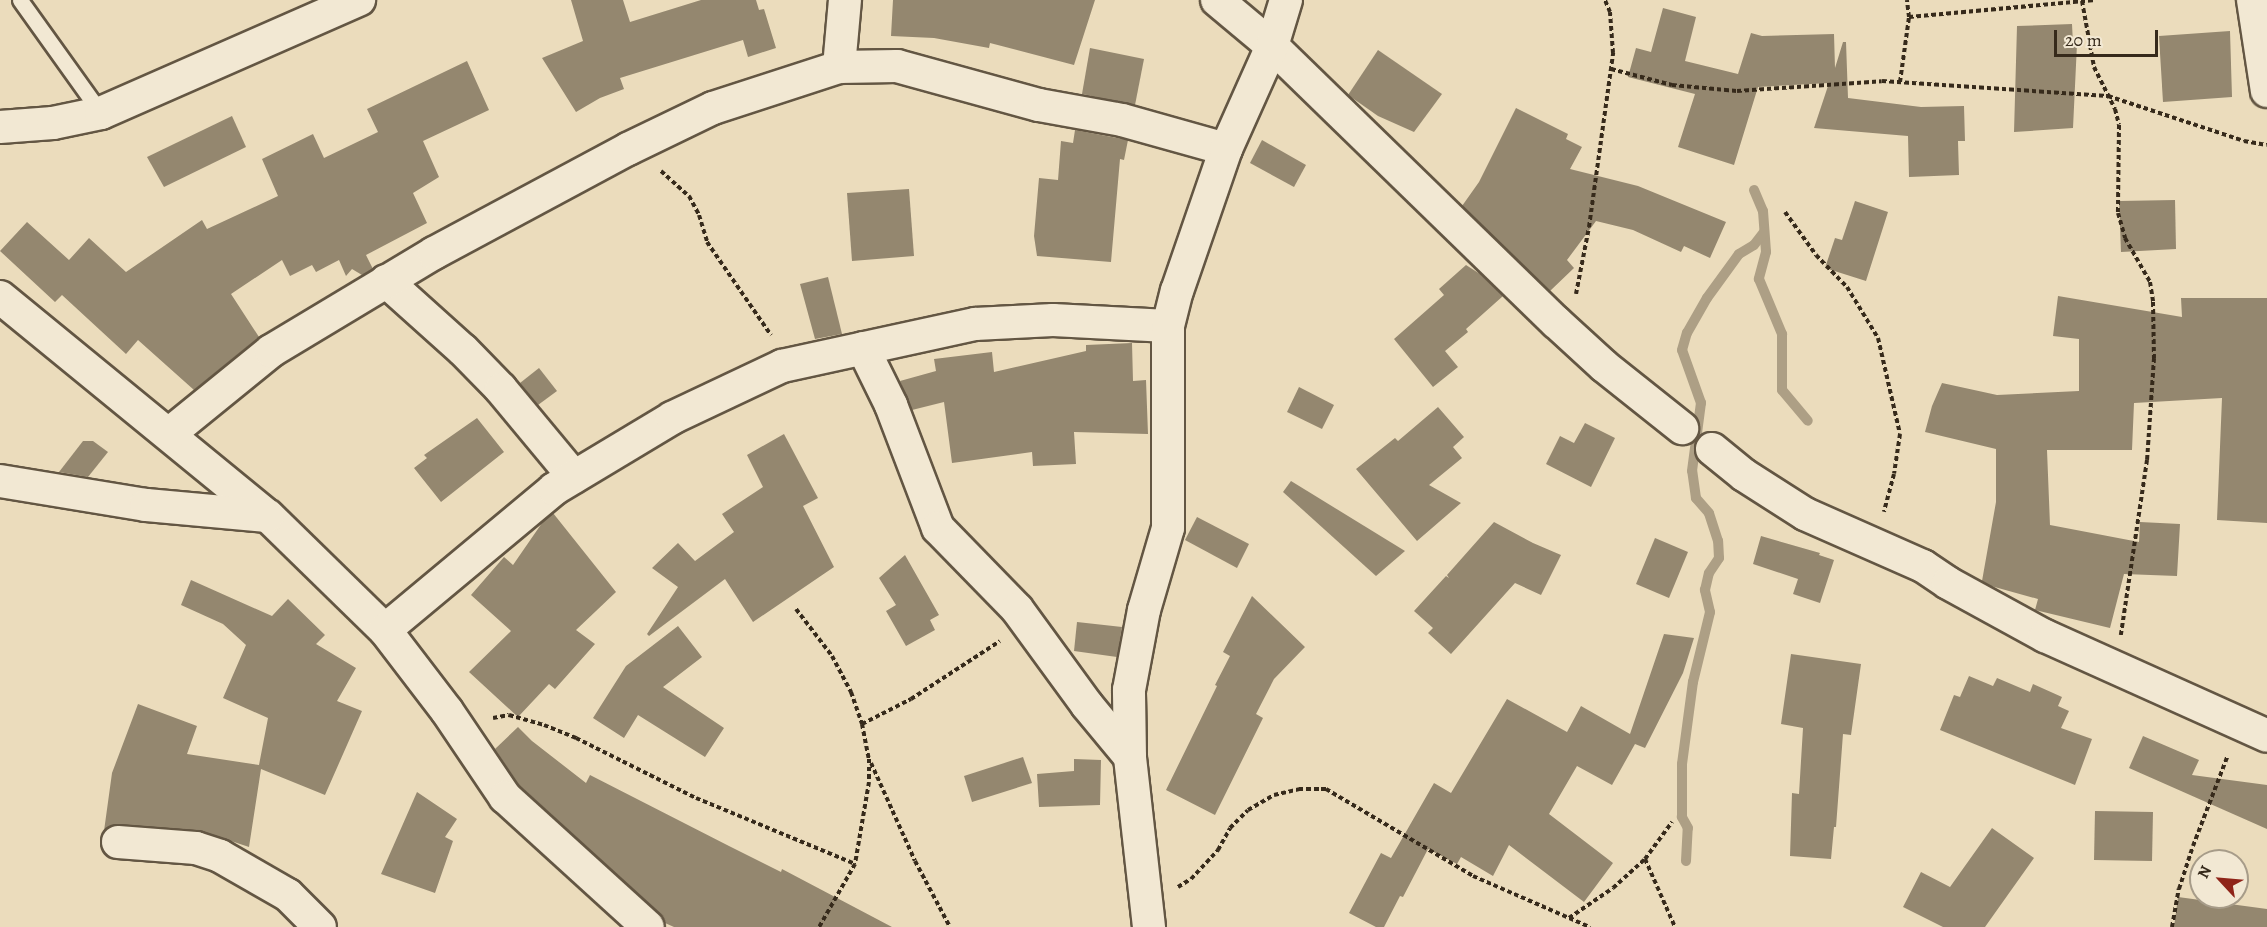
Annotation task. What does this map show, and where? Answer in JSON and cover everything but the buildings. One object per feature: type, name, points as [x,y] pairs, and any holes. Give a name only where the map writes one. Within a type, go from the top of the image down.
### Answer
[{"type":"street","points":[[0,127],[53,123],[101,113],[359,0]]},
{"type":"street","points":[[839,67],[845,0]]},
{"type":"street","points":[[1217,0],[1272,46],[1568,333],[1682,428]]},
{"type":"street","points":[[1148,917],[1130,757],[1129,690],[1144,610],[1168,528],[1168,326],[1177,291],[1226,149],[1272,46],[1286,0]]},
{"type":"street","points":[[2253,0],[2267,91]]},
{"type":"street","points":[[168,435],[271,351],[386,281],[628,149],[713,108],[839,67],[897,66],[1039,105],[1122,120],[1226,149]]},
{"type":"street","points":[[386,281],[463,350],[501,389],[574,477]]},
{"type":"street","points":[[0,297],[268,516],[385,630],[457,724],[505,797],[648,927]]},
{"type":"street","points":[[385,630],[554,489],[672,418],[791,364],[975,324],[1053,320],[1168,326]]},
{"type":"street","points":[[863,348],[891,405],[938,528],[978,566],[1027,623],[1087,705],[1130,757]]},
{"type":"street","points":[[1712,449],[1744,475],[1805,514],[1923,566],[1948,584],[2045,636],[2254,730]]},
{"type":"street","points":[[0,481],[146,505],[268,516]]},
{"type":"street","points":[[118,842],[195,848],[220,856],[288,895],[320,927]]},
{"type":"lane","points":[[20,0],[101,113]]},
{"type":"path","points":[[1568,333],[1589,227],[1613,53],[1611,22],[1605,0]]},
{"type":"path","points":[[1900,82],[1909,16],[1906,0]]},
{"type":"path","points":[[1909,16],[2096,0]]},
{"type":"path","points":[[2082,1],[2094,67],[2115,109],[2119,125],[2118,213],[2125,238],[2150,282],[2154,358],[2147,460],[2117,668]]},
{"type":"path","points":[[1611,69],[1672,86],[1737,91],[1882,81],[2108,96],[2244,141],[2267,145]]},
{"type":"path","points":[[628,149],[673,179],[689,196],[699,215],[707,242],[791,364]]},
{"type":"path","points":[[1785,212],[1816,255],[1847,287],[1878,338],[1900,434],[1894,474],[1876,544]]},
{"type":"path","points":[[796,609],[832,656],[851,692],[862,724],[869,759],[869,782],[855,864],[819,927]]},
{"type":"path","points":[[862,724],[912,699],[1027,623]]},
{"type":"path","points":[[457,724],[508,715],[544,725],[576,738],[696,798],[855,864]]},
{"type":"path","points":[[2172,927],[2179,889],[2193,846],[2254,730]]},
{"type":"path","points":[[869,759],[915,861],[950,927]]},
{"type":"path","points":[[1148,917],[1191,879],[1248,810],[1274,795],[1299,789],[1326,789],[1473,876],[1590,927]]},
{"type":"path","points":[[1569,918],[1613,888],[1645,859],[1672,822]]},
{"type":"path","points":[[1645,859],[1675,927]]},
{"type":"waterway","points":[[1754,190],[1763,211],[1766,252],[1759,279],[1782,334],[1782,390],[1808,421]]},
{"type":"waterway","points":[[1686,861],[1688,828],[1682,817],[1682,764],[1693,682],[1710,612],[1705,590],[1709,573],[1719,558],[1718,541],[1709,513],[1696,498],[1692,471],[1701,403],[1682,350],[1687,333],[1707,298],[1739,254],[1754,245],[1764,232]]}]
